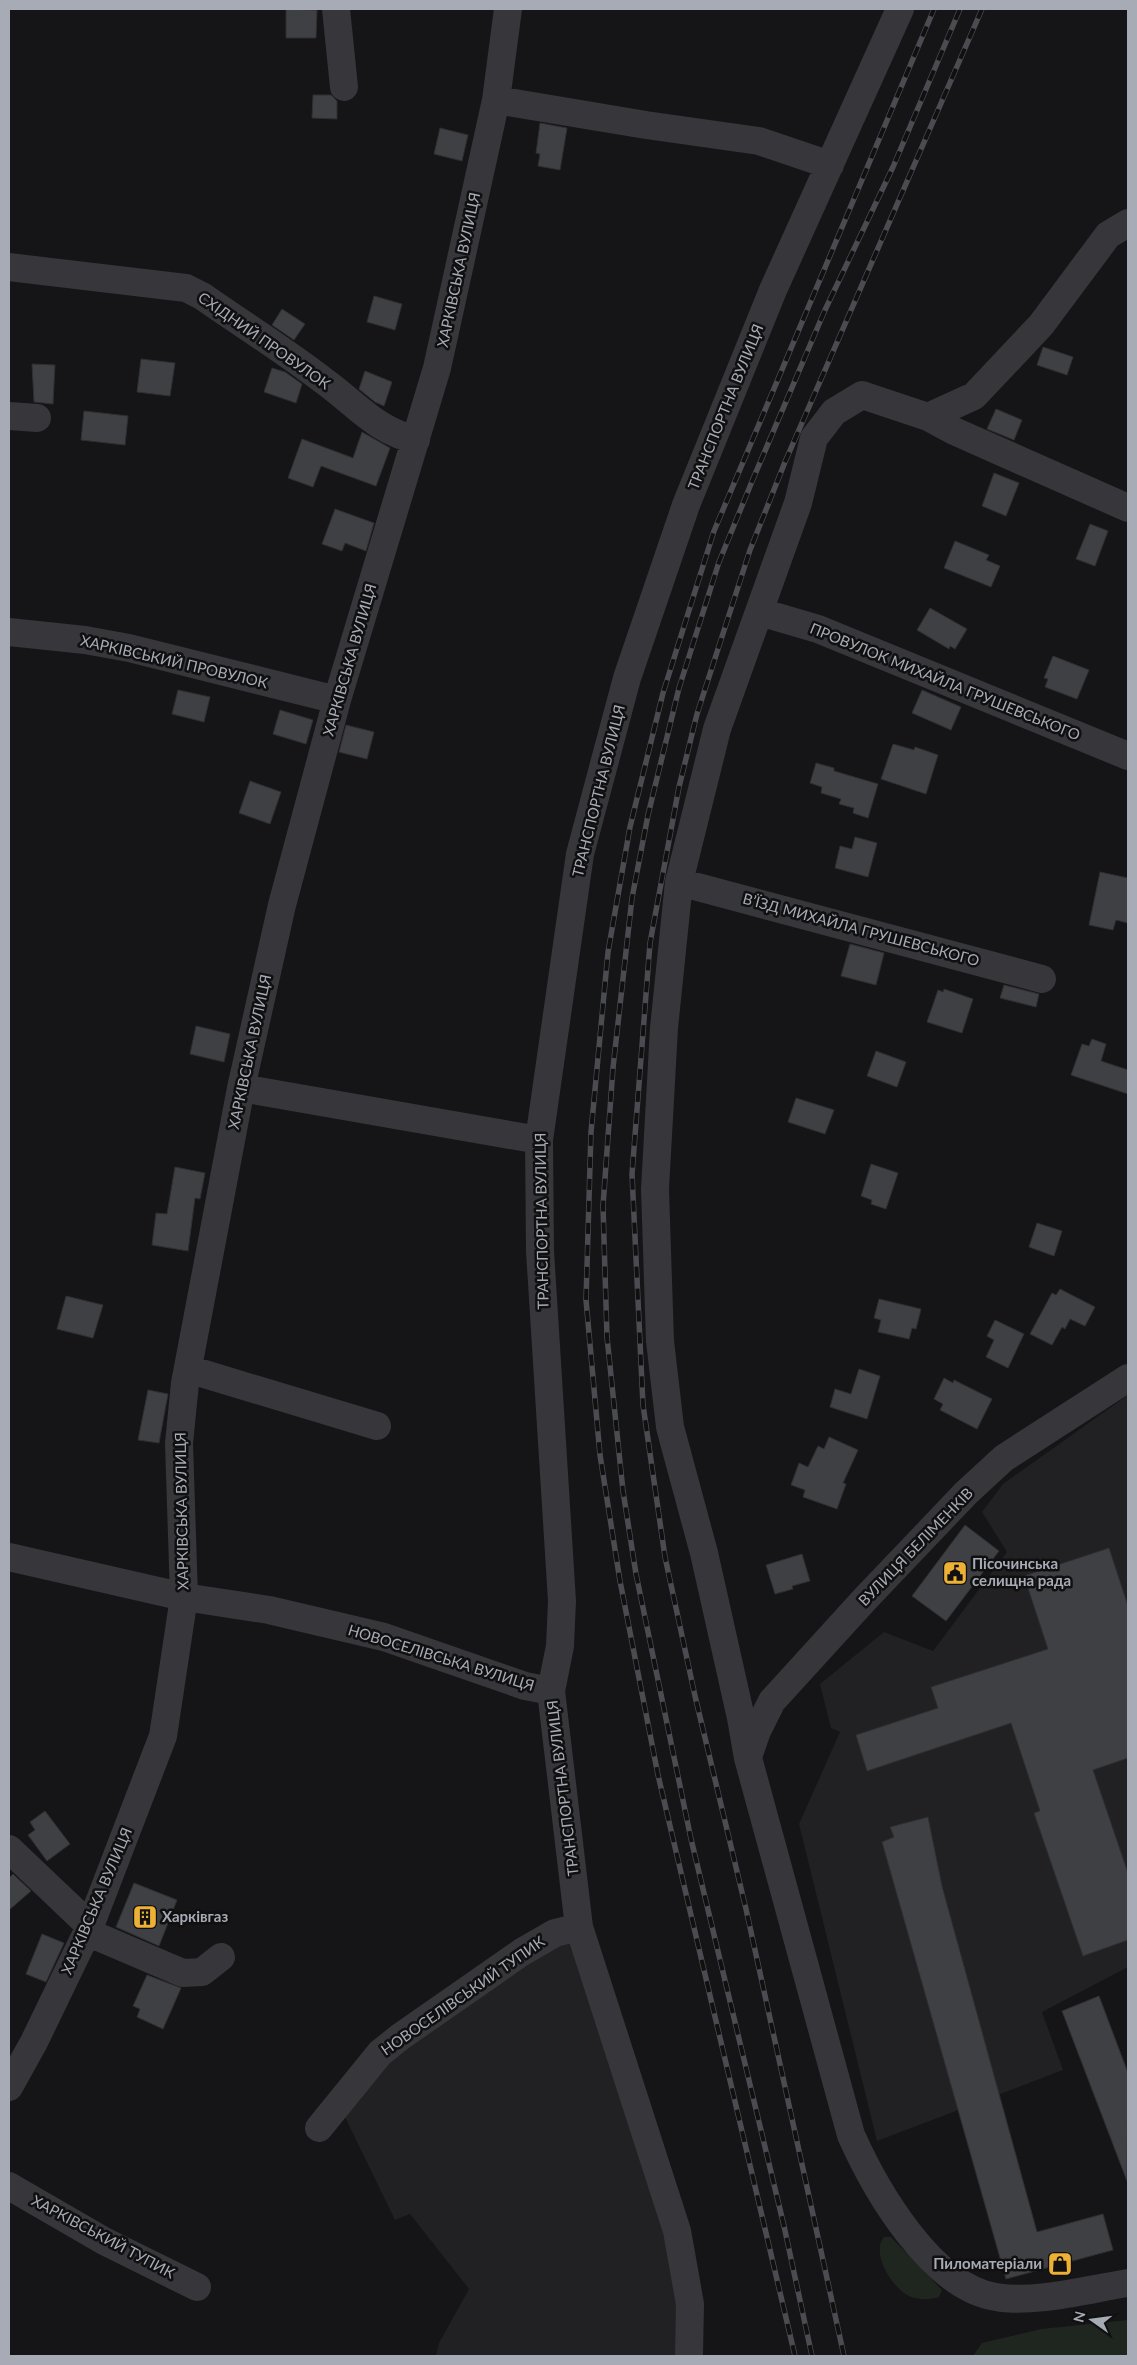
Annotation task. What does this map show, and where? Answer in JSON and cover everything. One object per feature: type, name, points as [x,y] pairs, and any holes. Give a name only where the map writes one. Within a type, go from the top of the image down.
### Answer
[{"type":"street","points":[[336,9],[344,87]]},
{"type":"street","name":"ХАРКІВСЬКА ВУЛИЦЯ","points":[[9,2087],[34,2042],[89,1929],[163,1736],[184,1597],[179,1443],[188,1368],[241,1088],[282,905],[337,700],[438,368],[496,100],[508,9]]},
{"type":"street","name":"ТРАНСПОРТНА ВУЛИЦЯ","points":[[689,2356],[690,2304],[678,2231],[580,1927],[551,1691],[560,1646],[562,1601],[540,1251],[538,1140],[580,854],[627,678],[686,504],[773,290],[900,9]]},
{"type":"street","points":[[496,100],[646,125],[759,141],[830,165]]},
{"type":"street","points":[[928,417],[974,396],[1041,325],[1108,235],[1128,223]]},
{"type":"street","name":"СХІДНИЙ ПРОВУЛОК","points":[[9,268],[186,288],[202,296],[325,381],[354,407],[383,428],[397,435],[416,440]]},
{"type":"street","points":[[1128,508],[954,431],[928,417],[862,396],[834,412],[814,438],[798,503],[717,729],[679,882],[664,1028],[655,1189],[660,1340],[670,1427],[704,1553],[741,1718],[748,1758],[851,2135],[867,2170],[911,2236],[960,2283],[978,2292],[995,2297],[1027,2299],[1128,2283]]},
{"type":"street","points":[[9,416],[36,418]]},
{"type":"street","name":"ПРОВУЛОК МИХАЙЛА ГРУШЕВСЬКОГО","points":[[760,612],[818,629],[1128,756]]},
{"type":"street","name":"ХАРКІВСЬКИЙ ПРОВУЛОК","points":[[9,632],[84,640],[128,648],[337,700]]},
{"type":"street","name":"В’ЇЗД МИХАЙЛА ГРУШЕВСЬКОГО","points":[[679,882],[1042,979]]},
{"type":"street","points":[[241,1088],[538,1140]]},
{"type":"street","points":[[188,1368],[378,1426]]},
{"type":"street","name":"ВУЛИЦЯ БЕЛІМЕНКІВ","points":[[748,1758],[756,1731],[772,1701],[865,1599],[966,1494],[1004,1458],[1128,1378]]},
{"type":"street","name":"НОВОСЕЛІВСЬКА ВУЛИЦЯ","points":[[9,1557],[184,1597],[269,1610],[384,1637],[525,1686],[551,1691]]},
{"type":"street","points":[[9,1849],[89,1929],[183,1973],[202,1972],[221,1957]]},
{"type":"street","name":"НОВОСЕЛІВСЬКИЙ ТУПИК","points":[[319,2128],[380,2053],[400,2037],[522,1952],[555,1933],[580,1927]]},
{"type":"street","name":"ХАРКІВСЬКИЙ ТУПИК","points":[[9,2186],[104,2241],[197,2287]]},
{"type":"shaded area","points":[[1128,1395],[1128,1967],[1042,2012],[1063,2070],[877,2141],[799,1824],[840,1732],[831,1728],[820,1684],[884,1632],[933,1651],[1007,1552],[982,1512],[1003,1484]]},
{"type":"shaded area","points":[[558,1938],[575,1945],[665,2239],[679,2318],[682,2356],[436,2356],[439,2343],[469,2289],[410,2214],[395,2220],[343,2113],[361,2084],[466,1998]]},
{"type":"shaded area","points":[[884,2237],[891,2237],[942,2290],[939,2297],[924,2299],[909,2296],[896,2286],[885,2270],[882,2261],[880,2244]]},
{"type":"shaded area","points":[[1128,2320],[1128,2356],[973,2356],[982,2343],[1041,2329]]},
{"type":"building","points":[[286,9],[317,10],[316,38],[286,38]]},
{"type":"building","points":[[313,95],[331,95],[337,101],[337,119],[312,118]]},
{"type":"building","points":[[540,123],[567,128],[560,170],[538,166],[540,154],[536,153]]},
{"type":"building","points":[[440,128],[468,135],[462,161],[434,154]]},
{"type":"building","points":[[374,296],[402,304],[395,330],[367,322]]},
{"type":"building","points":[[282,309],[305,324],[294,340],[272,325]]},
{"type":"building","points":[[1043,347],[1073,357],[1067,375],[1037,365]]},
{"type":"building","points":[[141,359],[175,363],[170,396],[137,392]]},
{"type":"building","points":[[32,364],[55,365],[53,404],[34,402]]},
{"type":"building","points":[[272,368],[285,372],[302,384],[296,403],[264,392]]},
{"type":"building","points":[[365,371],[392,382],[384,406],[375,402],[359,389]]},
{"type":"building","points":[[996,409],[1022,420],[1014,440],[987,429]]},
{"type":"building","points":[[84,411],[128,416],[125,445],[81,440]]},
{"type":"building","points":[[362,432],[390,448],[376,486],[321,466],[313,487],[288,478],[302,439],[353,458]]},
{"type":"building","points":[[994,473],[1019,483],[1006,516],[982,506]]},
{"type":"building","points":[[335,509],[374,523],[366,551],[345,543],[342,551],[322,544]]},
{"type":"building","points":[[1090,524],[1108,531],[1095,566],[1076,559]]},
{"type":"building","points":[[955,541],[989,555],[986,560],[1000,566],[991,587],[944,568]]},
{"type":"building","points":[[930,608],[967,629],[955,649],[950,646],[949,649],[917,630]]},
{"type":"building","points":[[1053,656],[1089,670],[1077,699],[1045,687],[1048,679],[1044,678]]},
{"type":"building","points":[[178,690],[210,697],[204,722],[172,714]]},
{"type":"building","points":[[922,690],[961,707],[951,730],[912,713]]},
{"type":"building","points":[[280,710],[313,720],[306,744],[273,734]]},
{"type":"building","points":[[346,725],[374,732],[367,759],[339,752]]},
{"type":"building","points":[[893,744],[914,750],[915,747],[938,755],[926,794],[881,779]]},
{"type":"building","points":[[816,763],[834,768],[834,771],[878,784],[868,818],[853,813],[854,808],[839,804],[841,799],[821,793],[822,787],[810,783]]},
{"type":"building","points":[[250,781],[281,792],[270,824],[239,813]]},
{"type":"building","points":[[855,837],[877,843],[868,877],[835,868],[840,846],[852,849]]},
{"type":"building","points":[[1100,872],[1128,878],[1128,923],[1116,920],[1113,930],[1089,925]]},
{"type":"building","points":[[850,944],[884,953],[876,985],[841,976]]},
{"type":"building","points":[[1004,985],[1039,994],[1036,1007],[1000,998]]},
{"type":"building","points":[[944,989],[973,999],[962,1033],[927,1022],[938,990],[943,992]]},
{"type":"building","points":[[196,1026],[230,1034],[224,1062],[190,1054]]},
{"type":"building","points":[[1092,1039],[1106,1044],[1101,1061],[1128,1070],[1128,1094],[1071,1075],[1082,1044],[1089,1046]]},
{"type":"building","points":[[876,1051],[906,1062],[897,1087],[867,1076]]},
{"type":"building","points":[[796,1098],[834,1110],[825,1134],[788,1122]]},
{"type":"building","points":[[871,1164],[898,1173],[886,1209],[871,1204],[872,1200],[861,1196]]},
{"type":"building","points":[[175,1167],[205,1173],[200,1199],[195,1198],[188,1251],[152,1245],[156,1213],[167,1214]]},
{"type":"building","points":[[1037,1223],[1062,1231],[1054,1256],[1029,1247]]},
{"type":"building","points":[[1060,1289],[1095,1307],[1085,1326],[1070,1319],[1065,1329],[1062,1327],[1052,1345],[1030,1334],[1052,1293],[1056,1295]]},
{"type":"building","points":[[66,1296],[103,1305],[93,1338],[57,1329]]},
{"type":"building","points":[[879,1299],[921,1309],[916,1329],[912,1328],[909,1339],[878,1332],[881,1320],[874,1318]]},
{"type":"building","points":[[995,1320],[1024,1334],[1008,1368],[986,1357],[994,1340],[987,1336]]},
{"type":"building","points":[[859,1369],[880,1376],[867,1419],[830,1407],[835,1389],[851,1394]]},
{"type":"building","points":[[944,1378],[953,1383],[954,1380],[992,1399],[977,1429],[940,1410],[943,1404],[934,1399]]},
{"type":"building","points":[[148,1390],[168,1394],[159,1443],[138,1440]]},
{"type":"building","points":[[829,1437],[858,1450],[843,1483],[846,1484],[837,1509],[803,1497],[805,1490],[791,1485],[799,1463],[808,1467],[818,1446],[824,1449]]},
{"type":"building","name":"Пісочинська селищна рада","points":[[965,1525],[999,1551],[946,1621],[912,1596]]},
{"type":"building","points":[[1109,1548],[1128,1606],[1128,1758],[1093,1770],[1128,1873],[1128,1940],[1083,1956],[1034,1813],[1040,1811],[1011,1723],[867,1771],[856,1735],[938,1708],[931,1687],[1048,1649],[1024,1576]]},
{"type":"building","points":[[802,1554],[810,1581],[792,1586],[793,1589],[775,1594],[766,1565]]},
{"type":"building","points":[[45,1811],[70,1844],[47,1861],[28,1835],[35,1830],[30,1822]]},
{"type":"building","points":[[928,1817],[942,1886],[1037,2232],[1103,2214],[1113,2250],[1006,2279],[882,1842],[894,1837],[890,1827]]},
{"type":"building","points":[[13,1874],[31,1891],[9,1910],[9,1878]]},
{"type":"building","name":"Харківгаз","points":[[134,1883],[177,1900],[159,1946],[116,1927]]},
{"type":"building","points":[[42,1934],[64,1943],[46,1982],[26,1974]]},
{"type":"building","points":[[147,1975],[181,1988],[163,2029],[137,2017],[140,2009],[133,2006]]},
{"type":"building","points":[[1099,1996],[1128,2073],[1127,2181],[1062,2011]]},
{"type":"railway","points":[[795,2356],[658,1775],[620,1581],[600,1455],[586,1300],[591,1132],[608,952],[630,827],[663,693],[714,531],[934,9]]},
{"type":"railway","points":[[812,2356],[784,2226],[691,1839],[636,1574],[623,1491],[607,1337],[603,1206],[613,1068],[632,898],[648,815],[679,688],[719,562],[753,479],[825,310],[893,167],[960,9]]},
{"type":"railway","points":[[844,2356],[746,1909],[695,1696],[665,1557],[643,1405],[632,1174],[650,943],[679,787],[697,714],[750,550],[785,462],[982,9]]},
{"type":"place","name":"Пісочинська селищна рада","points":[[955,1573]]},
{"type":"place","name":"Харківгаз","points":[[145,1917]]},
{"type":"place","name":"Пиломатеріали","points":[[1060,2264]]}]
